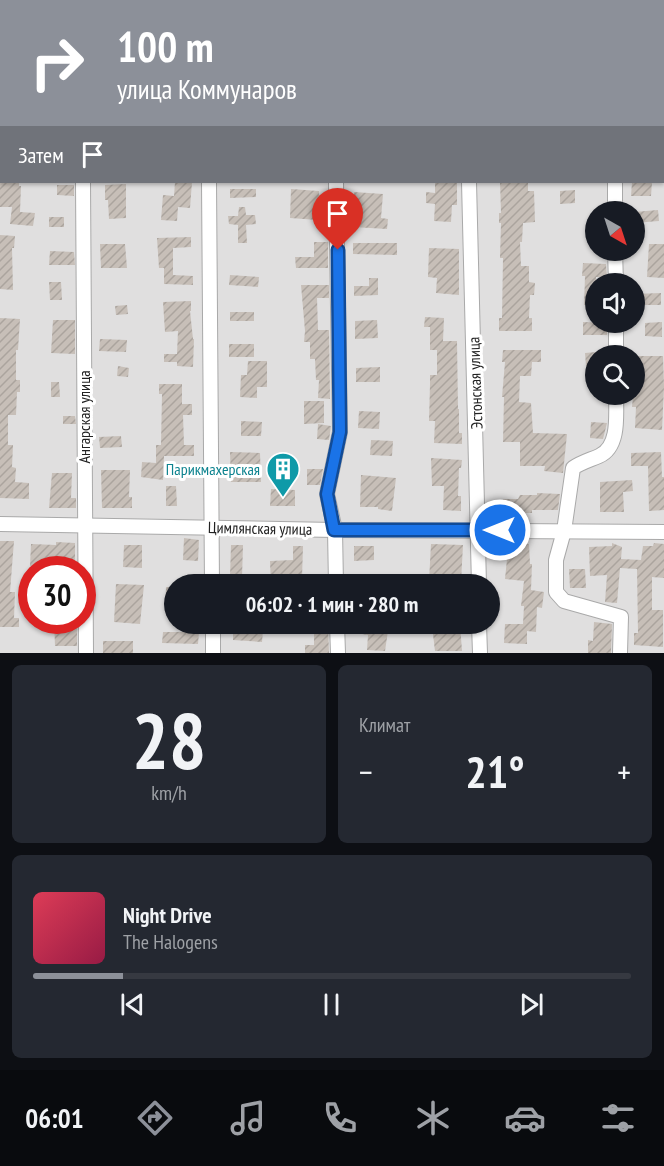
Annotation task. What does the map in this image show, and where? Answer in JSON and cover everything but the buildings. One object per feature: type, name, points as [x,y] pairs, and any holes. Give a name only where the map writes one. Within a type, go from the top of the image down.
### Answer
[{"type":"street","name":"Ангарская улица","points":[[83,183],[86,653]]},
{"type":"street","points":[[209,183],[213,574]]},
{"type":"street","points":[[336,183],[340,432],[327,494],[334,530],[336,574]]},
{"type":"street","name":"Эстонская улица","points":[[470,183],[479,574]]},
{"type":"street","points":[[615,183],[615,201]]},
{"type":"street","points":[[616,405],[615,428],[611,446],[601,455],[584,460],[573,468],[564,531],[556,560],[556,592],[564,601],[621,617],[620,653]]},
{"type":"street","name":"Цимлянская улица","points":[[0,524],[212,526],[334,530],[664,532]]},
{"type":"street","points":[[213,634],[213,653]]},
{"type":"street","points":[[337,634],[338,653]]},
{"type":"street","points":[[479,634],[480,653]]},
{"type":"shaded area","points":[[0,183],[664,183],[664,653],[0,653]]},
{"type":"place","name":"Парикмахерская","points":[[283,498]]},
{"type":"route","points":[[338,250],[340,432],[327,494],[334,530],[500,530]]}]
